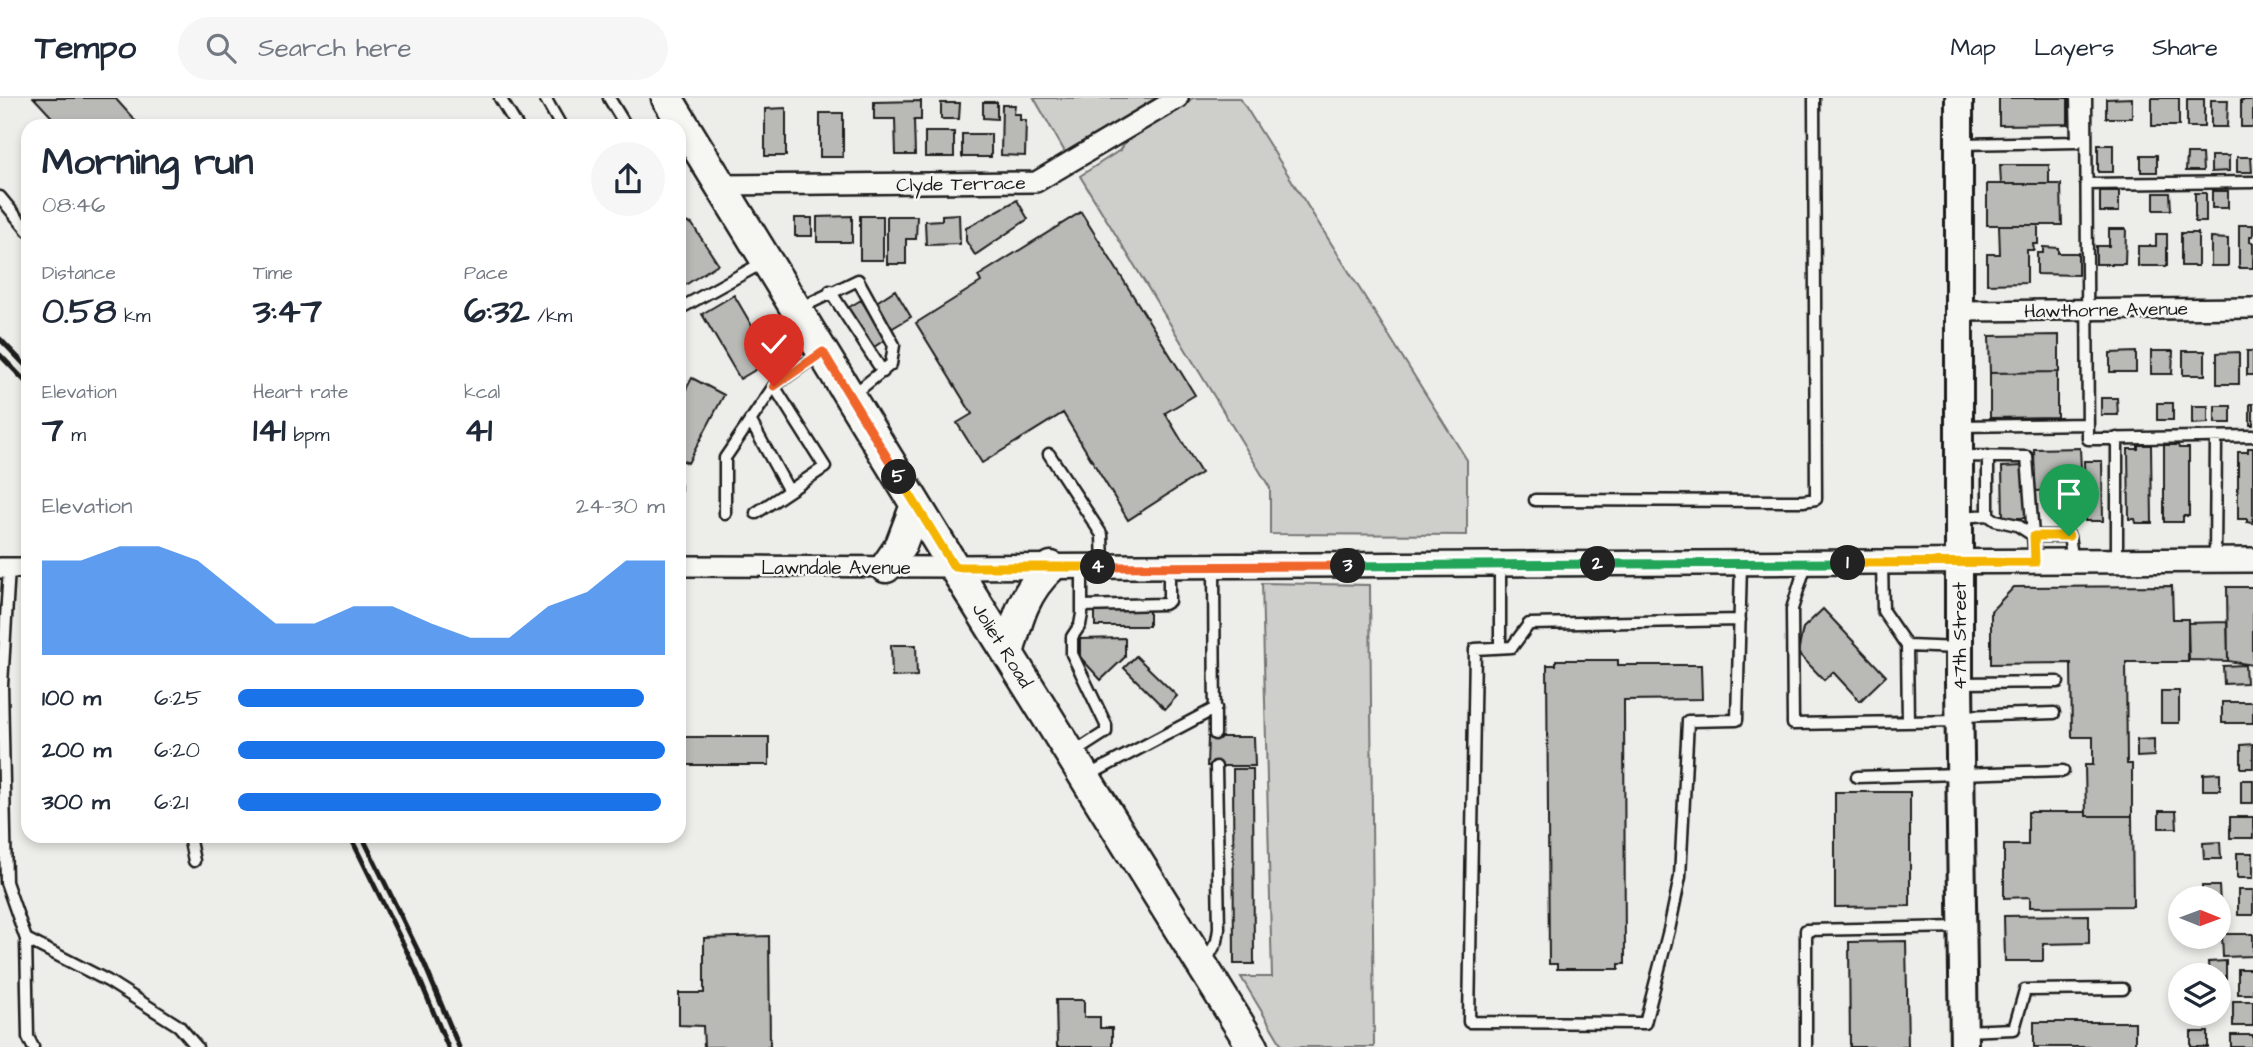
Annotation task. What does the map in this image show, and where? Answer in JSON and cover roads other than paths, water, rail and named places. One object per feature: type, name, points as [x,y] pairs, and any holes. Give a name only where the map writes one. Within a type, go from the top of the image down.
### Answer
[{"type":"main road","name":"Joliet Road","points":[[667,98],[678,119]]},
{"type":"main road","name":"47th Street","points":[[1959,98],[1959,719],[1963,1039]]},
{"type":"main road","name":"Joliet Road","points":[[686,134],[722,186],[954,567],[1253,1047]]},
{"type":"main road","points":[[886,567],[901,545],[916,505]]},
{"type":"main road","points":[[1008,654],[1021,606],[1035,584],[1051,567]]},
{"type":"street","name":"Clyde Terrace","points":[[722,186],[1036,182],[1178,98]]},
{"type":"street","name":"Hawthorne Avenue","points":[[1959,311],[2253,308]]},
{"type":"street","name":"Lawndale Avenue","points":[[686,566],[1093,567],[2253,560]]},
{"type":"lane","points":[[500,98],[513,119]]},
{"type":"lane","points":[[545,98],[557,119]]},
{"type":"lane","points":[[609,98],[622,119]]},
{"type":"lane","points":[[1535,500],[1816,499],[1814,98]]},
{"type":"lane","points":[[1959,144],[2077,142],[2076,98]]},
{"type":"lane","points":[[2085,98],[2088,439],[2253,436]]},
{"type":"lane","points":[[2086,184],[2253,183]]},
{"type":"lane","points":[[0,197],[21,222]]},
{"type":"lane","points":[[686,305],[767,260]]},
{"type":"lane","points":[[797,309],[858,280],[894,345],[891,364],[850,397]]},
{"type":"lane","points":[[830,291],[883,372]]},
{"type":"lane","points":[[725,514],[725,458],[774,386],[823,352]]},
{"type":"lane","points":[[756,513],[825,467],[774,386]]},
{"type":"lane","points":[[750,420],[789,491]]},
{"type":"lane","points":[[1959,426],[2088,424]]},
{"type":"lane","points":[[2215,561],[2216,437]]},
{"type":"lane","points":[[2117,438],[2117,562]]},
{"type":"lane","points":[[1049,454],[1102,535],[1082,606],[1080,625],[1072,637],[1072,654],[1107,724],[1106,732],[1078,766]]},
{"type":"lane","points":[[1959,456],[2028,457],[2035,562]]},
{"type":"lane","points":[[1988,456],[1988,515]]},
{"type":"lane","points":[[1959,517],[1988,515],[1995,520],[2017,525],[2034,536],[2069,536],[2073,562]]},
{"type":"lane","points":[[1882,563],[1883,611],[1907,646],[1908,722]]},
{"type":"lane","points":[[1740,620],[1529,624],[1512,647],[1475,649],[1469,1022],[1645,1023],[1680,877],[1688,721],[1737,720],[1740,620],[1741,564]]},
{"type":"lane","points":[[1806,564],[1792,609],[1793,724],[1908,722],[2053,713]]},
{"type":"lane","points":[[1500,565],[1500,648]]},
{"type":"lane","points":[[1082,606],[1164,604],[1169,601],[1169,566]]},
{"type":"lane","points":[[1214,566],[1215,734]]},
{"type":"lane","points":[[12,568],[2,685],[6,778],[6,882],[26,939],[31,1042],[22,1047]]},
{"type":"lane","points":[[1907,646],[1959,648]]},
{"type":"lane","points":[[1959,683],[2058,682]]},
{"type":"lane","points":[[1078,766],[1216,708]]},
{"type":"lane","points":[[1203,967],[1217,941],[1219,929],[1216,767]]},
{"type":"lane","points":[[1857,777],[2063,771]]},
{"type":"lane","points":[[190,843],[194,861]]},
{"type":"lane","points":[[1806,1047],[1805,930],[1962,927]]},
{"type":"lane","points":[[26,939],[108,981],[167,1018],[197,1047]]},
{"type":"lane","points":[[1963,1039],[2014,1029],[2025,990],[2123,989]]},
{"type":"railway","points":[[0,339],[21,361]]},
{"type":"railway","points":[[0,355],[21,377]]},
{"type":"railway","points":[[353,843],[415,968],[448,1047]]},
{"type":"railway","points":[[365,843],[424,963],[459,1047]]}]
